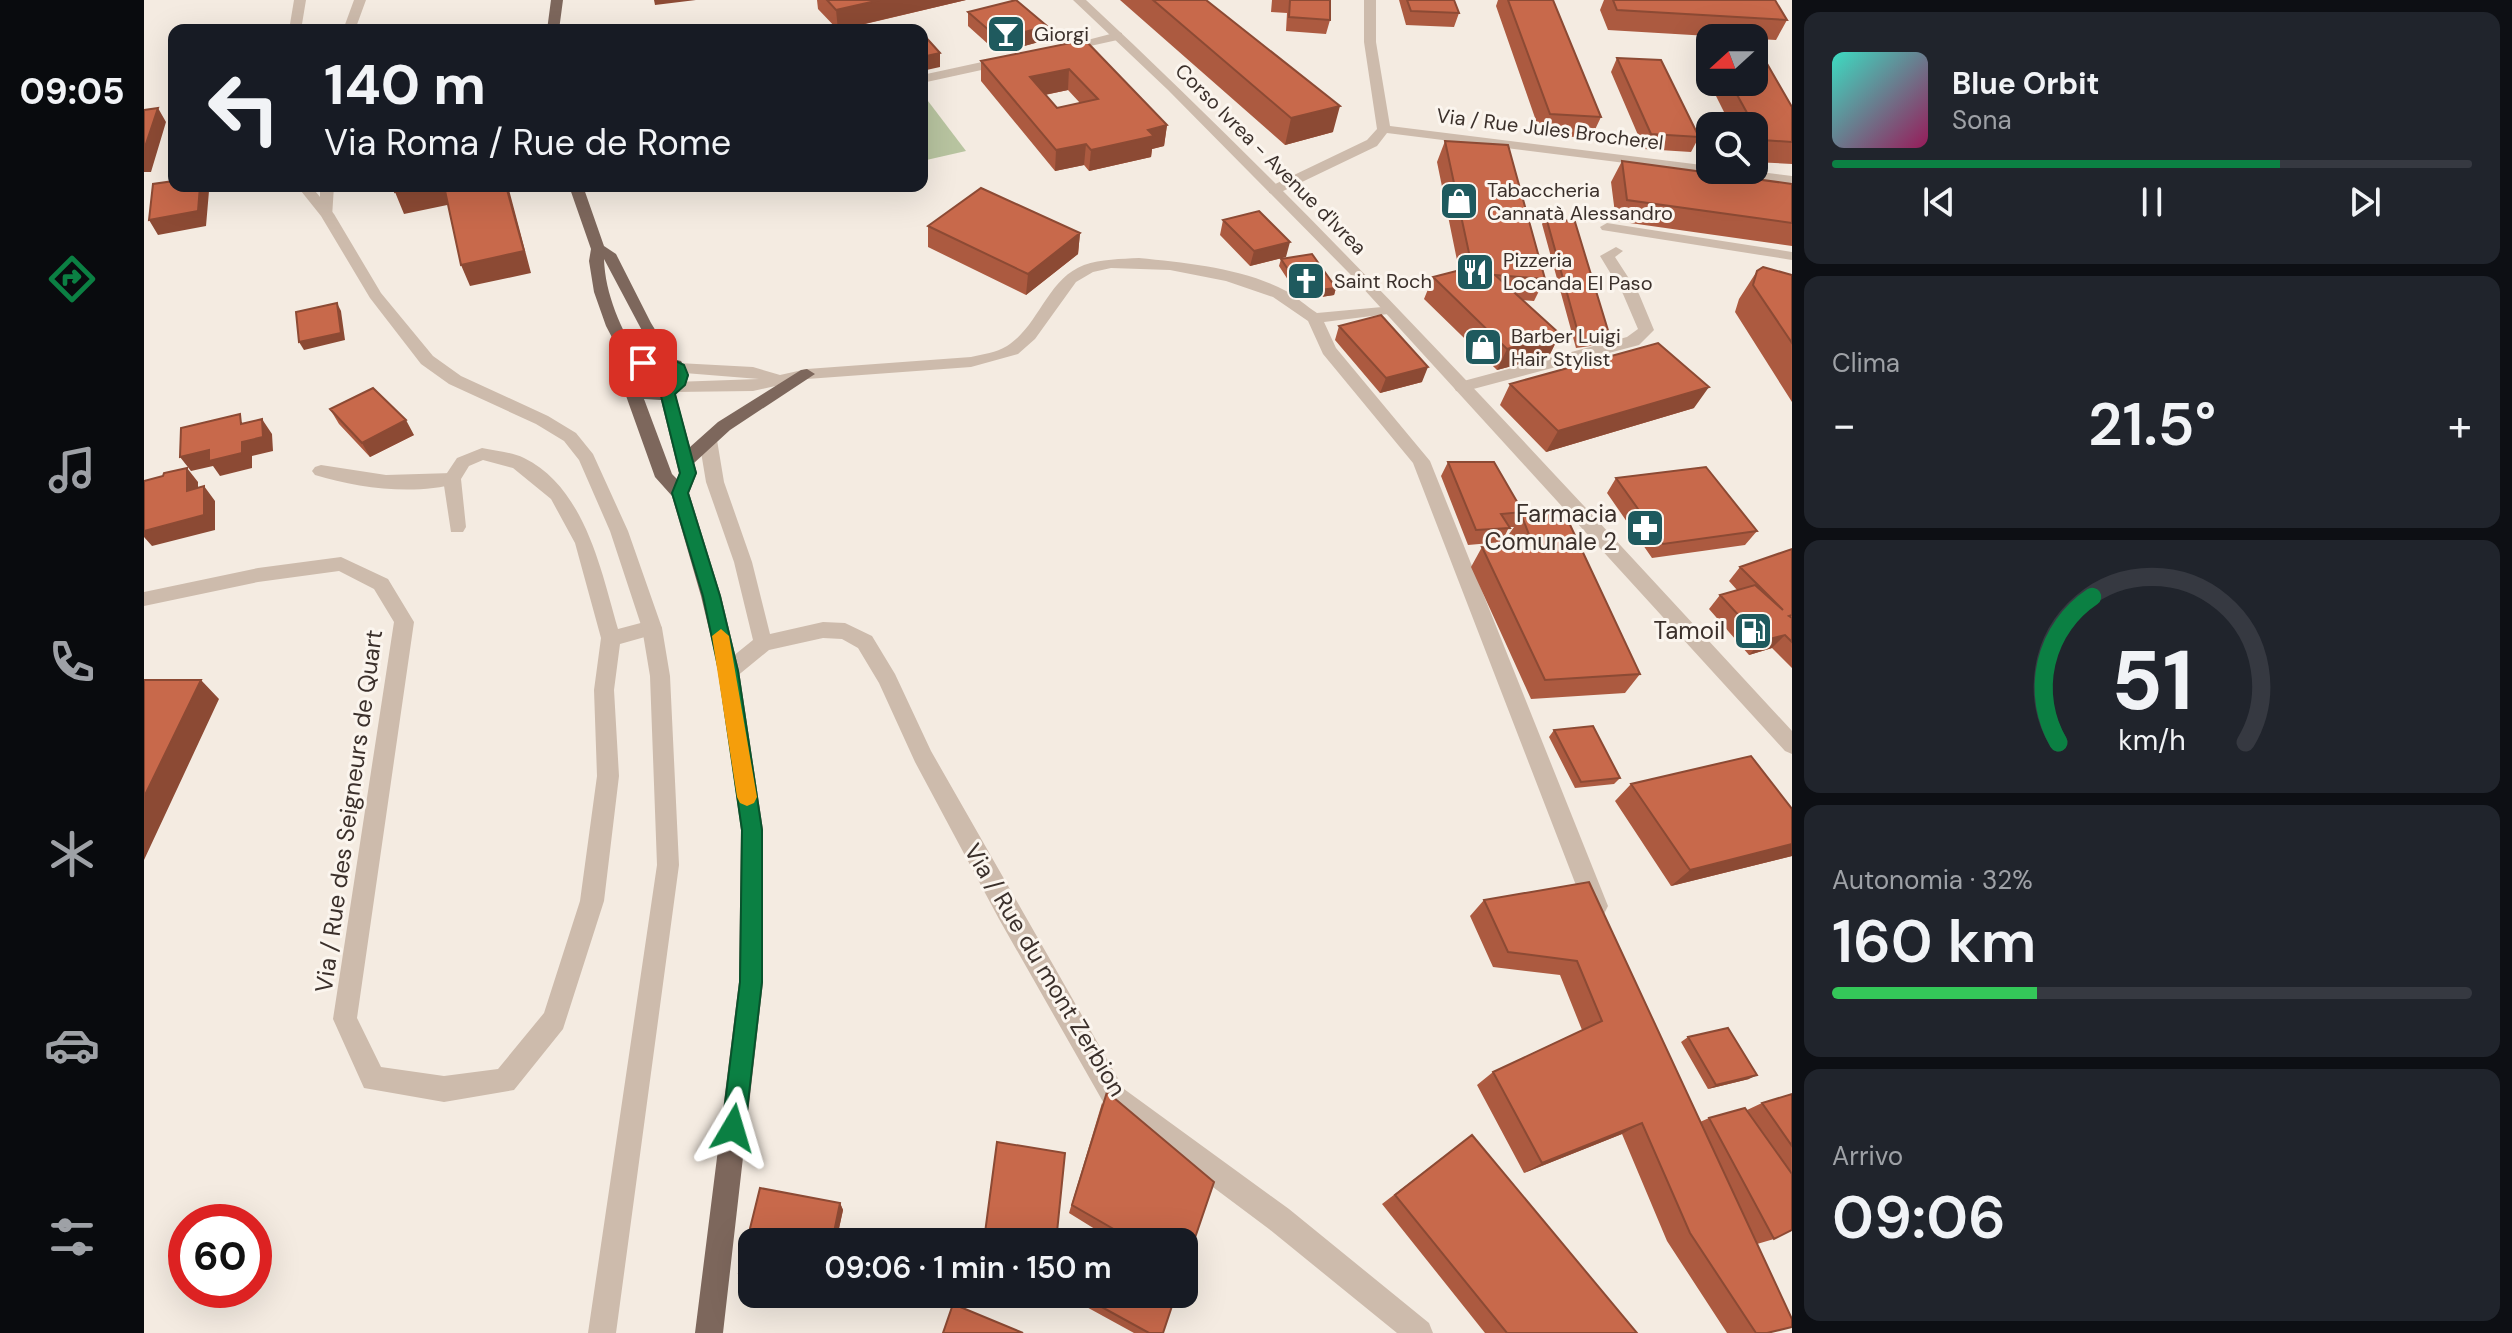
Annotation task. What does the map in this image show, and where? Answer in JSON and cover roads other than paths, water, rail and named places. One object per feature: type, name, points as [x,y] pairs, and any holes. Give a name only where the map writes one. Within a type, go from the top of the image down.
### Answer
[{"type":"main road","points":[[554,24],[557,0]]},
{"type":"main road","points":[[578,192],[598,249],[595,259],[611,320],[622,347],[636,367]]},
{"type":"main road","points":[[598,249],[609,254],[643,323],[681,375],[671,390],[649,396],[633,392]]},
{"type":"main road","points":[[673,365],[651,361],[636,367],[626,383],[633,392],[664,477],[680,493],[711,596],[729,671],[752,830],[751,982],[709,1333]]},
{"type":"main road","points":[[686,460],[747,410],[807,374]]},
{"type":"main road","points":[[671,390],[688,473],[680,493]]},
{"type":"street","points":[[296,24],[300,0]]},
{"type":"street","points":[[351,24],[360,0]]},
{"type":"street","name":"Corso Ivrea - Avenue d'Ivrea","points":[[1079,0],[1274,190],[1388,309],[1792,745]]},
{"type":"street","points":[[1274,190],[1372,143],[1384,129],[1370,42],[1370,0]]},
{"type":"street","points":[[1043,52],[1118,36]]},
{"type":"street","points":[[928,78],[1012,59]]},
{"type":"street","name":"Via / Rue Jules Brocherel","points":[[1384,129],[1696,168]]},
{"type":"street","name":"Via / Rue Jules Brocherel","points":[[1768,177],[1792,180]]},
{"type":"street","points":[[309,192],[327,214],[375,295],[427,360],[455,380],[542,420],[570,437],[587,458],[619,531],[652,628],[660,676],[668,865],[602,1333]]},
{"type":"street","points":[[327,192],[327,214]]},
{"type":"street","points":[[1607,227],[1792,256]]},
{"type":"street","points":[[1462,387],[1633,341],[1646,330],[1631,294],[1607,256],[1616,251]]},
{"type":"street","points":[[671,390],[753,386],[807,374],[971,362],[1011,350],[1023,341],[1072,278],[1097,265],[1131,263],[1188,269],[1245,281],[1277,292],[1314,318],[1329,350],[1421,461],[1605,931]]},
{"type":"street","points":[[1314,318],[1388,309]]},
{"type":"street","points":[[673,365],[753,372],[776,379]]},
{"type":"street","points":[[708,440],[715,482],[743,562],[763,643],[729,671]]},
{"type":"street","points":[[457,527],[452,479],[463,462],[482,454],[519,463],[558,495],[584,543],[611,638],[652,628]]},
{"type":"street","points":[[321,471],[363,481],[408,484],[452,479]]},
{"type":"street","name":"Via / Rue des Seigneurs de Quart","points":[[144,599],[258,575],[341,564],[381,584],[404,622],[345,1019],[373,1079],[444,1089],[505,1081],[554,1020],[592,901],[608,776],[604,690],[611,638]]},
{"type":"street","name":"Via / Rue du mont Zerbion","points":[[763,643],[823,630],[845,631],[865,642],[888,680],[922,756],[978,860],[1115,1098],[1279,1219],[1419,1333]]},
{"type":"place","name":"Giorgi","points":[[1006,34]]},
{"type":"place","name":"Tabaccheria Cannatà Alessandro","points":[[1459,201]]},
{"type":"place","name":"Pizzeria Locanda El Paso","points":[[1475,272]]},
{"type":"place","name":"Saint Roch","points":[[1306,281]]},
{"type":"place","name":"Barber Luigi Hair Stylist","points":[[1483,347]]},
{"type":"place","name":"Farmacia Comunale 2","points":[[1645,528]]},
{"type":"place","name":"Tamoil","points":[[1753,631]]}]
